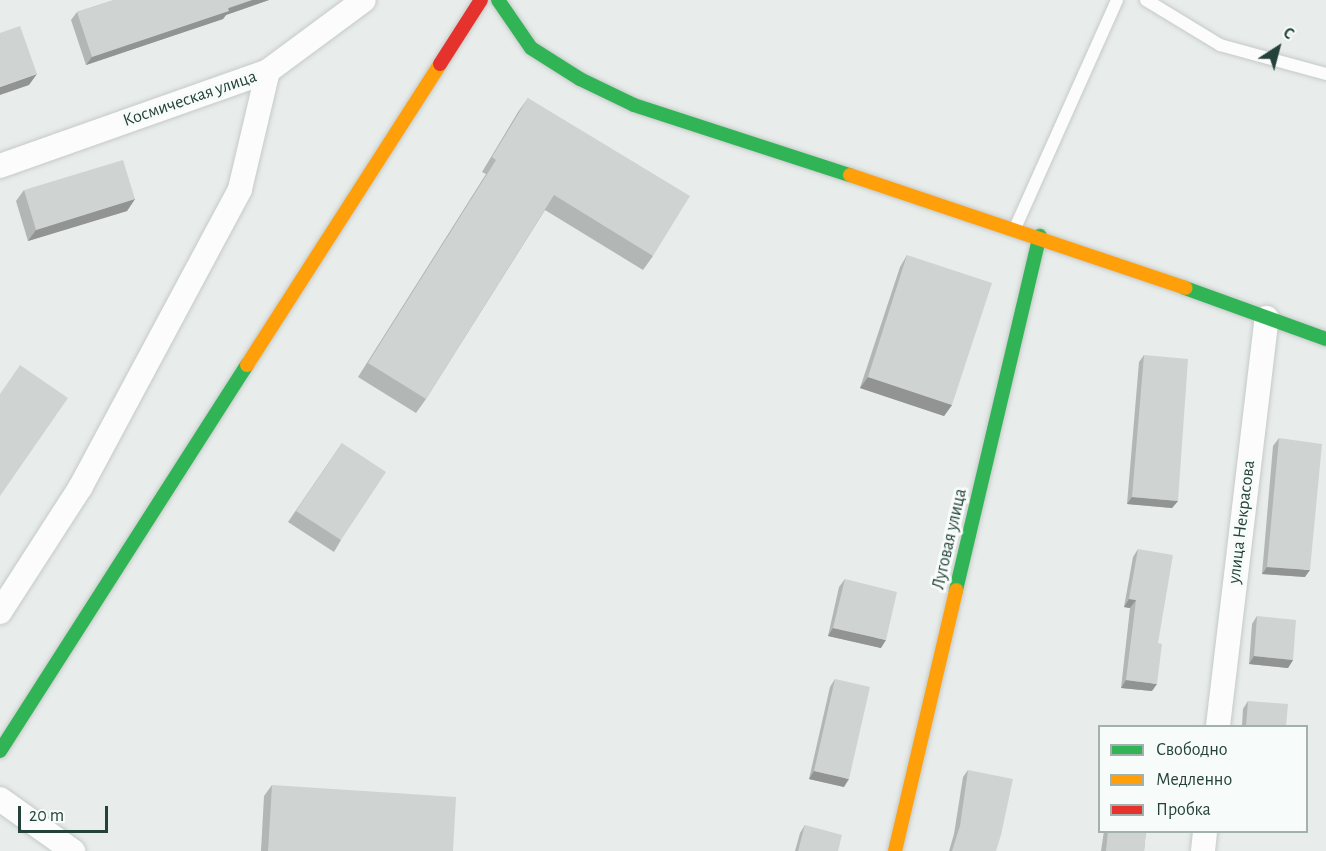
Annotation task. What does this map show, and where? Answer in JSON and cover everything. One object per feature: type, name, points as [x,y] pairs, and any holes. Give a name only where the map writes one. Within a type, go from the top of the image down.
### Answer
[{"type":"street","name":"Космическая улица","points":[[0,166],[268,71],[364,0]]},
{"type":"street","points":[[0,751],[481,0]]},
{"type":"street","points":[[498,0],[531,48],[579,79],[634,105],[1016,227],[1326,339]]},
{"type":"street","points":[[0,612],[80,488],[240,189],[268,71]]},
{"type":"street","name":"Луговая улица","points":[[895,851],[1040,236]]},
{"type":"street","name":"улица Некрасова","points":[[1218,725],[1267,318]]},
{"type":"street","points":[[0,799],[73,851]]},
{"type":"street","points":[[1203,851],[1205,833]]},
{"type":"lane","points":[[1016,227],[1118,0]]},
{"type":"lane","points":[[1146,0],[1220,45],[1326,74]]},
{"type":"building","points":[[114,0],[252,0],[228,8],[229,11],[92,57],[77,12]]},
{"type":"building","points":[[20,26],[37,74],[0,87],[0,33]]},
{"type":"building","points":[[528,98],[690,196],[653,256],[554,195],[426,399],[368,363],[496,160],[492,157]]},
{"type":"building","points":[[123,160],[135,199],[36,230],[24,190]]},
{"type":"building","points":[[907,255],[992,283],[952,405],[868,377]]},
{"type":"building","points":[[1144,355],[1188,359],[1178,501],[1132,497]]},
{"type":"building","points":[[20,365],[68,398],[0,496],[0,394]]},
{"type":"building","points":[[1279,438],[1322,444],[1310,570],[1267,567]]},
{"type":"building","points":[[342,443],[386,472],[341,540],[296,511]]},
{"type":"building","points":[[1138,549],[1173,555],[1158,643],[1162,644],[1157,684],[1126,680],[1136,600],[1129,599]]},
{"type":"building","points":[[845,579],[897,592],[886,640],[833,628]]},
{"type":"building","points":[[1257,616],[1296,620],[1293,660],[1254,656]]},
{"type":"building","points":[[835,679],[870,687],[849,779],[814,771]]},
{"type":"building","points":[[1248,701],[1288,704],[1286,725],[1246,725]]},
{"type":"building","points":[[968,770],[1013,779],[996,851],[952,851],[960,826]]},
{"type":"building","points":[[272,785],[456,797],[453,851],[268,851]]},
{"type":"building","points":[[805,825],[842,835],[838,851],[798,851]]},
{"type":"building","points":[[1108,833],[1146,833],[1144,851],[1106,851]]},
{"type":"traffic: fast","points":[[498,0],[531,48],[580,79],[634,105],[850,175]]},
{"type":"traffic: fast","points":[[956,590],[1040,236]]},
{"type":"traffic: fast","points":[[1185,288],[1326,339]]},
{"type":"traffic: fast","points":[[0,751],[247,365]]},
{"type":"traffic: slow","points":[[247,365],[440,64]]},
{"type":"traffic: slow","points":[[850,175],[1185,288]]},
{"type":"traffic: slow","points":[[895,851],[956,590]]},
{"type":"traffic: jam","points":[[440,64],[481,0]]}]
